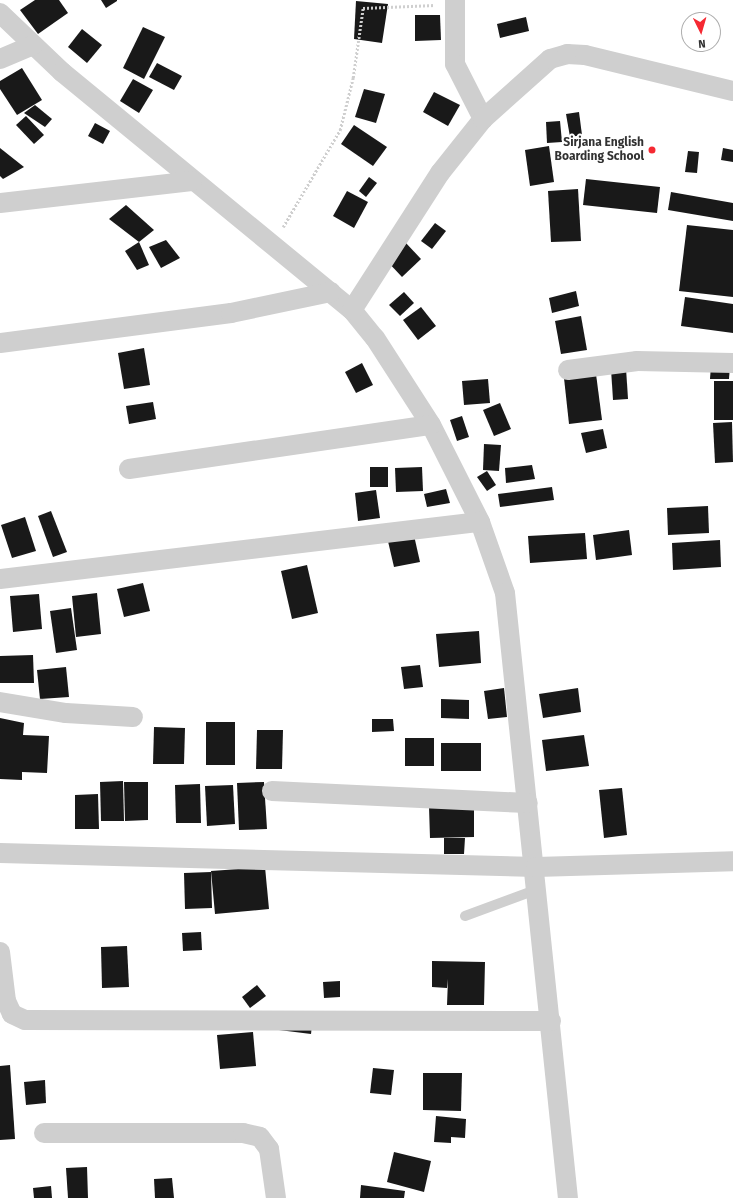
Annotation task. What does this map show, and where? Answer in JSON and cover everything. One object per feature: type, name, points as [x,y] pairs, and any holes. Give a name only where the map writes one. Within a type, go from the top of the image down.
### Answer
[{"type":"street","points":[[455,2],[455,64],[483,119]]},
{"type":"street","points":[[0,13],[33,45],[192,181],[352,310],[375,338],[430,425],[480,522],[505,593],[536,867],[568,1198]]},
{"type":"street","points":[[0,59],[33,45]]},
{"type":"street","points":[[352,310],[440,173],[483,119],[550,58],[567,54],[733,91]]},
{"type":"street","points":[[0,203],[192,181]]},
{"type":"street","points":[[0,342],[231,313],[331,292]]},
{"type":"street","points":[[568,370],[637,361],[733,363]]},
{"type":"street","points":[[129,469],[430,425]]},
{"type":"street","points":[[0,578],[480,522]]},
{"type":"street","points":[[0,702],[66,713],[133,717]]},
{"type":"street","points":[[272,791],[528,803]]},
{"type":"street","points":[[0,853],[536,867],[733,860]]},
{"type":"street","points":[[0,952],[6,1001],[12,1014],[26,1020],[551,1021]]},
{"type":"street","points":[[44,1133],[244,1133],[260,1137],[269,1149],[276,1198]]},
{"type":"lane","points":[[465,916],[538,889]]},
{"type":"path","points":[[272,244],[340,130],[353,78],[363,8],[455,2]]},
{"type":"building","points":[[35,0],[59,0],[68,13],[38,34],[20,10]]},
{"type":"building","points":[[101,0],[117,0],[117,1],[106,8]]},
{"type":"building","points":[[356,1],[388,4],[382,43],[354,39]]},
{"type":"building","points":[[415,15],[440,15],[441,40],[415,41]]},
{"type":"building","points":[[526,17],[529,31],[500,38],[497,24]]},
{"type":"building","points":[[143,27],[165,37],[144,79],[123,68]]},
{"type":"building","points":[[82,29],[102,45],[87,63],[68,47]]},
{"type":"building","points":[[157,63],[182,76],[174,90],[149,77]]},
{"type":"building","points":[[22,68],[42,100],[17,115],[0,89],[0,81]]},
{"type":"building","points":[[133,79],[153,90],[139,113],[120,101]]},
{"type":"building","points":[[364,89],[385,94],[376,123],[355,117]]},
{"type":"building","points":[[434,92],[460,105],[448,126],[423,112]]},
{"type":"building","points":[[35,105],[52,119],[45,127],[24,113]]},
{"type":"building","points":[[579,112],[582,135],[570,137],[566,114]]},
{"type":"building","points":[[26,116],[44,135],[34,144],[16,125]]},
{"type":"building","points":[[560,121],[562,142],[547,143],[546,122]]},
{"type":"building","points":[[95,123],[110,131],[103,144],[88,136]]},
{"type":"building","points":[[354,125],[387,147],[373,166],[341,144]]},
{"type":"building","points":[[549,146],[554,182],[530,186],[525,150]]},
{"type":"building","points":[[0,148],[24,167],[3,179],[0,176]]},
{"type":"building","points":[[723,148],[733,150],[733,162],[721,160]]},
{"type":"building","points":[[688,151],[699,152],[697,173],[685,172]]},
{"type":"building","points":[[369,177],[377,183],[366,197],[359,191]]},
{"type":"building","points":[[586,179],[660,187],[657,213],[583,205]]},
{"type":"building","points":[[578,189],[581,241],[551,242],[548,191]]},
{"type":"building","points":[[347,191],[368,202],[354,228],[333,216]]},
{"type":"building","points":[[671,192],[733,203],[733,221],[668,210]]},
{"type":"building","points":[[126,205],[154,230],[139,242],[109,219]]},
{"type":"building","points":[[435,223],[446,231],[432,249],[421,241]]},
{"type":"building","points":[[687,225],[733,230],[733,297],[679,291]]},
{"type":"building","points":[[166,240],[180,258],[161,268],[149,247]]},
{"type":"building","points":[[139,242],[149,265],[137,270],[125,251]]},
{"type":"building","points":[[405,242],[421,259],[402,277],[386,260]]},
{"type":"building","points":[[576,291],[579,306],[552,313],[549,298]]},
{"type":"building","points":[[404,292],[414,303],[400,316],[389,305]]},
{"type":"building","points":[[685,297],[733,304],[733,333],[681,326]]},
{"type":"building","points":[[421,307],[436,326],[418,340],[403,320]]},
{"type":"building","points":[[581,316],[587,350],[561,354],[555,321]]},
{"type":"building","points":[[144,348],[150,385],[124,389],[118,353]]},
{"type":"building","points":[[362,363],[373,385],[356,393],[345,372]]},
{"type":"building","points":[[711,365],[730,365],[729,379],[710,379]]},
{"type":"building","points":[[626,368],[628,399],[613,400],[611,369]]},
{"type":"building","points":[[596,374],[602,420],[569,424],[564,378]]},
{"type":"building","points":[[488,379],[490,403],[464,405],[462,381]]},
{"type":"building","points":[[714,381],[733,381],[733,420],[714,420]]},
{"type":"building","points":[[153,402],[156,419],[129,424],[126,406]]},
{"type":"building","points":[[500,403],[511,429],[494,436],[483,410]]},
{"type":"building","points":[[462,416],[469,437],[457,441],[450,420]]},
{"type":"building","points":[[732,422],[733,462],[715,463],[713,423]]},
{"type":"building","points":[[603,429],[607,448],[586,453],[581,433]]},
{"type":"building","points":[[484,444],[501,445],[499,471],[483,470]]},
{"type":"building","points":[[532,465],[535,479],[506,483],[505,468]]},
{"type":"building","points":[[370,467],[388,467],[388,487],[370,487]]},
{"type":"building","points":[[422,467],[423,491],[396,492],[395,468]]},
{"type":"building","points":[[487,471],[496,485],[487,491],[477,477]]},
{"type":"building","points":[[552,487],[554,500],[500,507],[498,494]]},
{"type":"building","points":[[446,489],[450,503],[427,507],[424,494]]},
{"type":"building","points":[[376,490],[380,518],[358,521],[355,493]]},
{"type":"building","points":[[708,506],[709,533],[668,535],[667,508]]},
{"type":"building","points":[[51,511],[67,552],[53,557],[38,516]]},
{"type":"building","points":[[25,517],[36,551],[12,558],[1,525]]},
{"type":"building","points":[[629,530],[632,555],[596,560],[593,535]]},
{"type":"building","points":[[413,531],[420,562],[394,567],[387,537]]},
{"type":"building","points":[[585,533],[587,559],[530,563],[528,536]]},
{"type":"building","points":[[720,540],[721,567],[673,570],[672,543]]},
{"type":"building","points":[[307,565],[318,613],[292,619],[281,571]]},
{"type":"building","points":[[143,583],[150,611],[124,617],[117,589]]},
{"type":"building","points":[[97,593],[101,634],[76,637],[72,596]]},
{"type":"building","points":[[39,594],[42,629],[13,632],[10,596]]},
{"type":"building","points":[[71,608],[77,650],[56,653],[50,611]]},
{"type":"building","points":[[479,631],[481,663],[439,667],[436,634]]},
{"type":"building","points":[[33,655],[34,683],[0,683],[0,656]]},
{"type":"building","points":[[420,665],[423,687],[404,689],[401,667]]},
{"type":"building","points":[[66,667],[69,697],[40,699],[37,670]]},
{"type":"building","points":[[504,688],[507,717],[488,719],[484,691]]},
{"type":"building","points":[[578,688],[581,712],[543,718],[539,694]]},
{"type":"building","points":[[441,699],[469,700],[469,719],[441,718]]},
{"type":"building","points":[[0,718],[24,723],[23,735],[49,736],[47,773],[22,772],[22,780],[0,779]]},
{"type":"building","points":[[372,719],[393,719],[394,731],[372,732]]},
{"type":"building","points":[[206,722],[235,722],[235,765],[206,765]]},
{"type":"building","points":[[154,727],[185,728],[184,764],[153,764]]},
{"type":"building","points":[[257,730],[283,730],[282,769],[256,769]]},
{"type":"building","points":[[584,735],[589,766],[546,771],[542,740]]},
{"type":"building","points":[[405,738],[434,738],[434,766],[405,766]]},
{"type":"building","points":[[441,743],[481,743],[481,771],[441,771]]},
{"type":"building","points":[[123,781],[124,821],[101,821],[100,782]]},
{"type":"building","points":[[124,782],[148,782],[148,820],[125,821]]},
{"type":"building","points":[[264,782],[267,829],[239,830],[237,783]]},
{"type":"building","points":[[200,784],[201,823],[176,823],[175,785]]},
{"type":"building","points":[[233,785],[235,824],[207,826],[205,786]]},
{"type":"building","points":[[622,788],[627,835],[604,838],[599,790]]},
{"type":"building","points":[[98,794],[99,829],[75,829],[75,795]]},
{"type":"building","points":[[474,806],[474,837],[430,838],[429,807]]},
{"type":"building","points":[[444,838],[465,838],[464,854],[444,854]]},
{"type":"building","points":[[265,867],[269,909],[215,914],[211,871]]},
{"type":"building","points":[[211,872],[212,908],[185,909],[184,873]]},
{"type":"building","points":[[201,932],[202,950],[183,951],[182,933]]},
{"type":"building","points":[[127,946],[129,987],[102,988],[101,947]]},
{"type":"building","points":[[432,961],[485,962],[484,1005],[447,1005],[448,979],[447,988],[432,987]]},
{"type":"building","points":[[340,981],[340,997],[324,998],[323,982]]},
{"type":"building","points":[[257,985],[266,996],[250,1008],[242,997]]},
{"type":"building","points":[[312,1025],[311,1034],[279,1030]]},
{"type":"building","points":[[253,1032],[256,1066],[220,1069],[217,1035]]},
{"type":"building","points":[[10,1065],[15,1139],[0,1140],[0,1066]]},
{"type":"building","points":[[373,1068],[394,1070],[391,1095],[370,1093]]},
{"type":"building","points":[[423,1073],[462,1073],[461,1111],[423,1110]]},
{"type":"building","points":[[45,1080],[46,1103],[26,1105],[24,1082]]},
{"type":"building","points":[[436,1116],[466,1119],[465,1138],[451,1137],[451,1143],[434,1142]]},
{"type":"building","points":[[394,1152],[431,1161],[424,1192],[387,1182]]},
{"type":"building","points":[[87,1167],[88,1198],[68,1198],[66,1168]]},
{"type":"building","points":[[172,1178],[174,1198],[155,1198],[154,1179]]},
{"type":"building","points":[[361,1185],[405,1191],[404,1198],[360,1198]]},
{"type":"building","points":[[51,1186],[52,1198],[34,1198],[33,1188]]},
{"type":"place","name":"Sirjana English Boarding School","points":[[652,150]]}]
